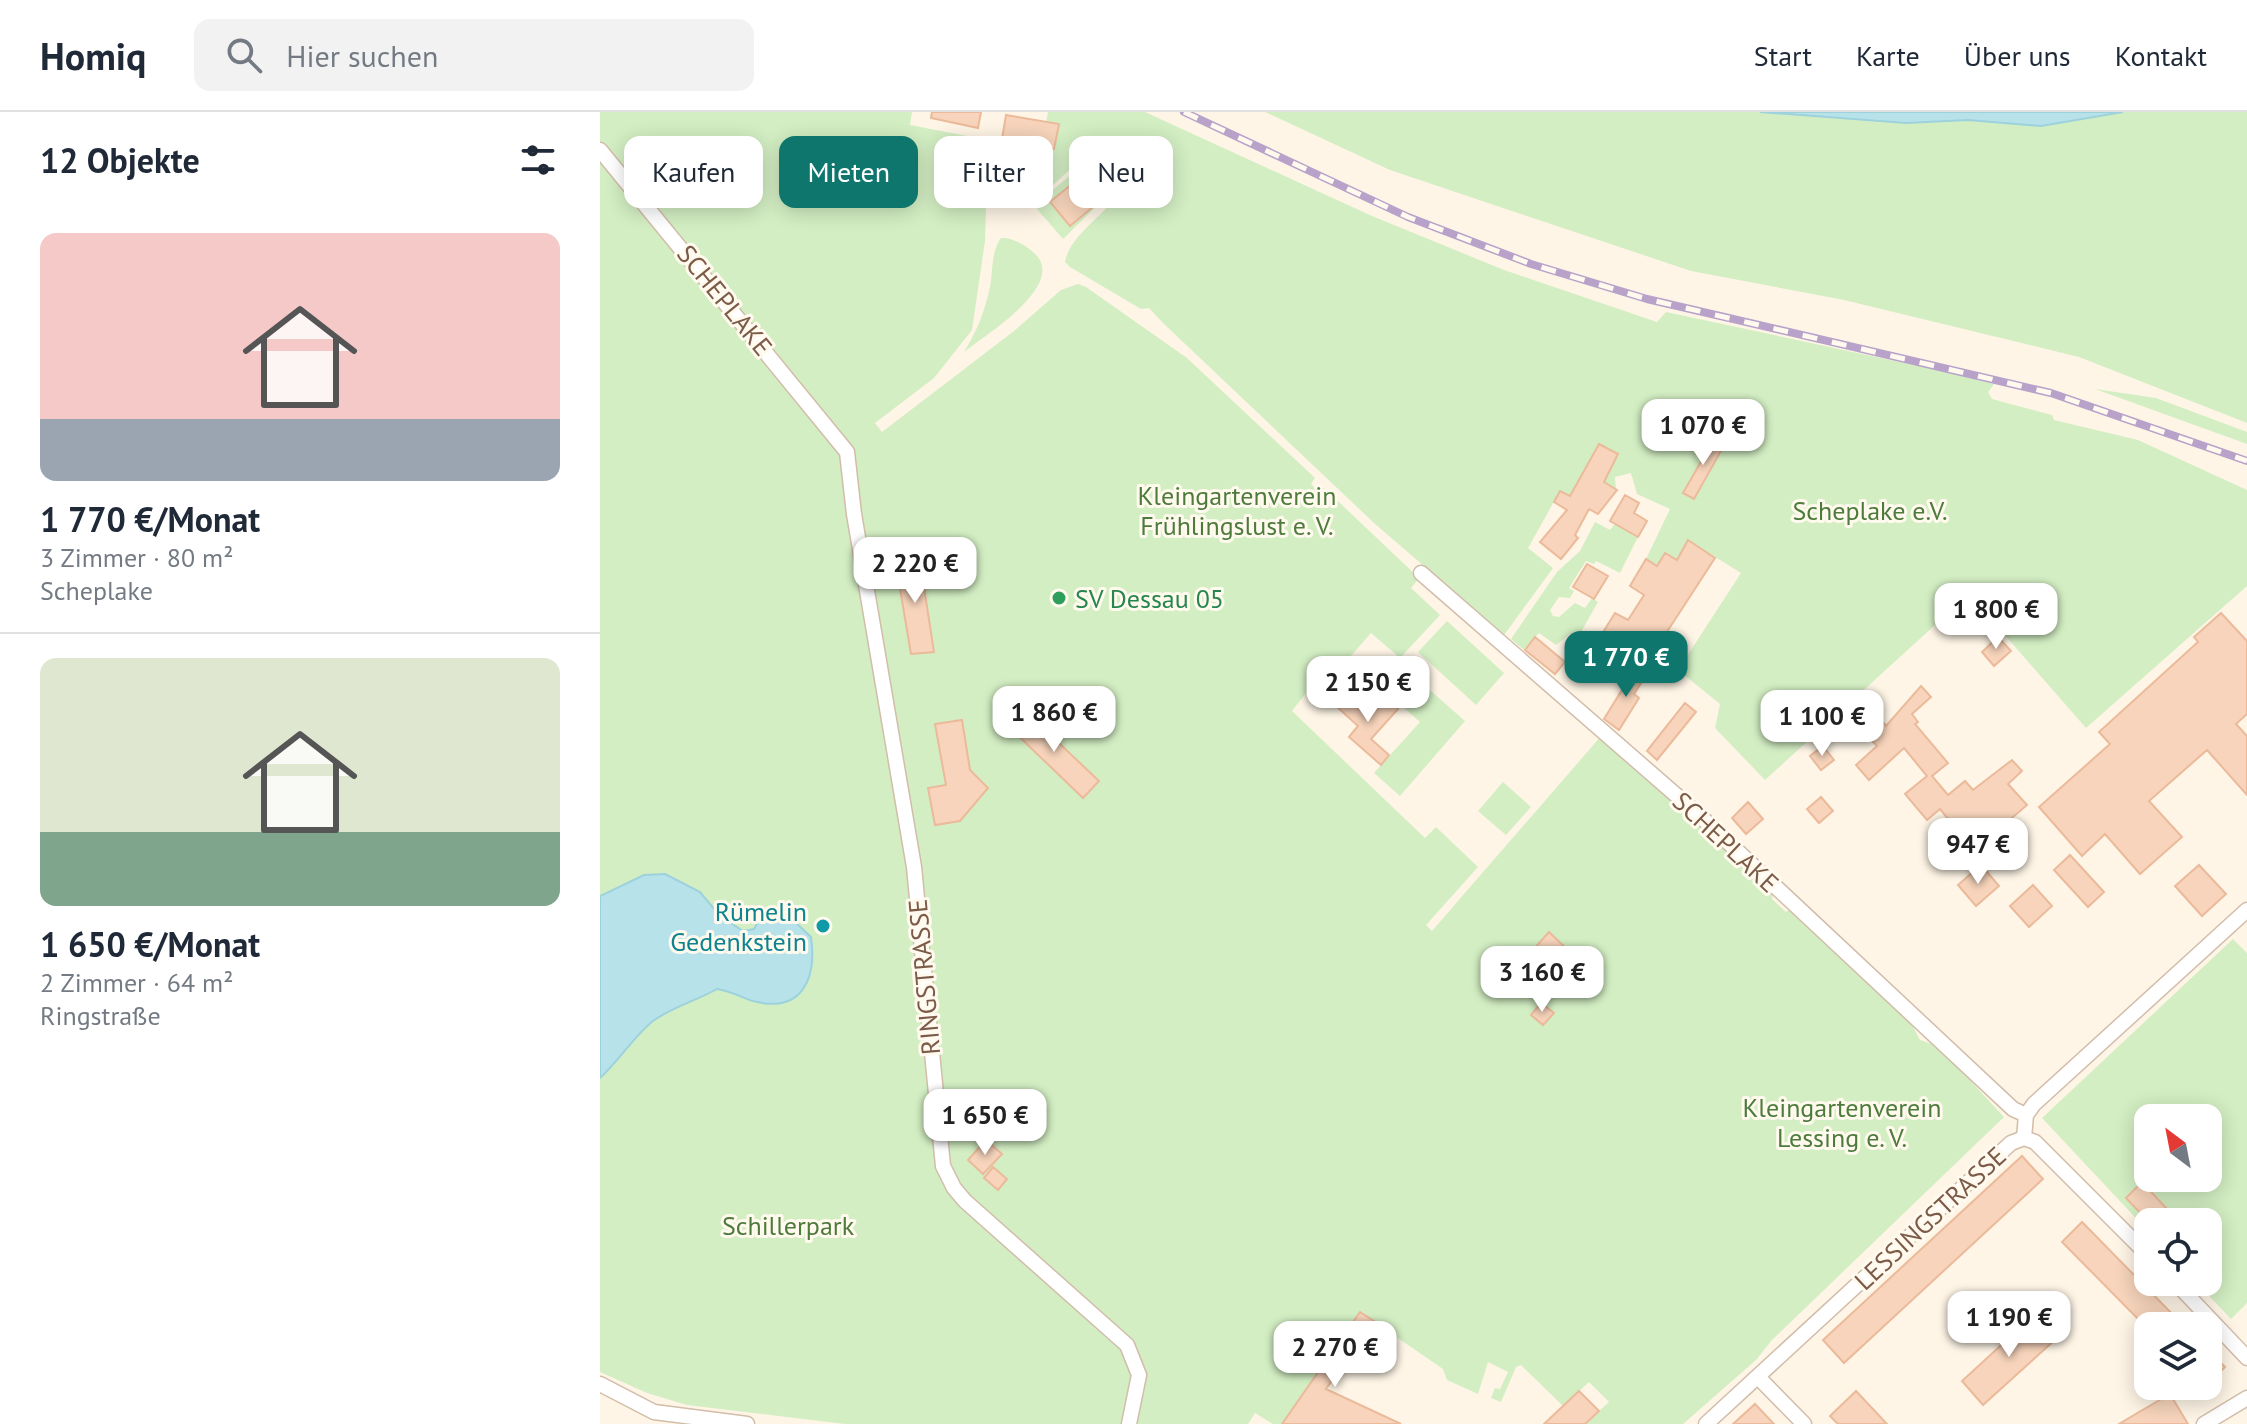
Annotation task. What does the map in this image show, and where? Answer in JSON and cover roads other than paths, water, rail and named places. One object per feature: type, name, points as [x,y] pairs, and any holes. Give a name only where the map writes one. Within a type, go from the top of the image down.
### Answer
[{"type":"street","name":"SCHEPLAKE","points":[[600,150],[847,452]]},
{"type":"street","name":"RINGSTRASSE","points":[[847,452],[856,529],[914,867],[943,1166],[965,1201],[1127,1345],[1139,1375],[1129,1424]]},
{"type":"street","name":"SCHEPLAKE","points":[[1421,573],[1603,729],[2013,1109],[2026,1115]]},
{"type":"street","points":[[2026,1115],[2247,910]]},
{"type":"street","name":"LESSINGSTRASSE","points":[[1706,1424],[2011,1143],[2024,1138],[2026,1115]]},
{"type":"street","points":[[2024,1138],[2035,1142],[2134,1241]]},
{"type":"street","points":[[2188,1296],[2247,1358]]},
{"type":"street","points":[[1758,1377],[1804,1424]]},
{"type":"street","points":[[600,1384],[654,1412],[747,1424]]},
{"type":"street","points":[[2204,1424],[2247,1398]]},
{"type":"water","points":[[1760,112],[2123,112],[2041,126],[1968,120],[1906,123]]},
{"type":"water","points":[[665,874],[700,892],[720,916],[743,931],[754,929],[760,918],[792,919],[811,937],[808,979],[803,990],[784,1002],[770,1004],[753,1001],[717,989],[676,1008],[646,1027],[600,1078],[600,896],[644,875]]},
{"type":"railway","points":[[1184,112],[1408,217],[1531,264],[1647,299],[2051,393],[2247,461]]},
{"type":"place","name":"SV Dessau 05","points":[[1059,598]]},
{"type":"place","name":"Rümelin Gedenkstein","points":[[823,926]]},
{"type":"park label","name":"Kleingartenverein Frühlingslust e. V.","points":[[1237,510]]},
{"type":"park label","name":"Scheplake e.V.","points":[[1870,510]]},
{"type":"park label","name":"Kleingartenverein Lessing e. V.","points":[[1842,1122]]},
{"type":"park label","name":"Schillerpark","points":[[788,1225]]}]
